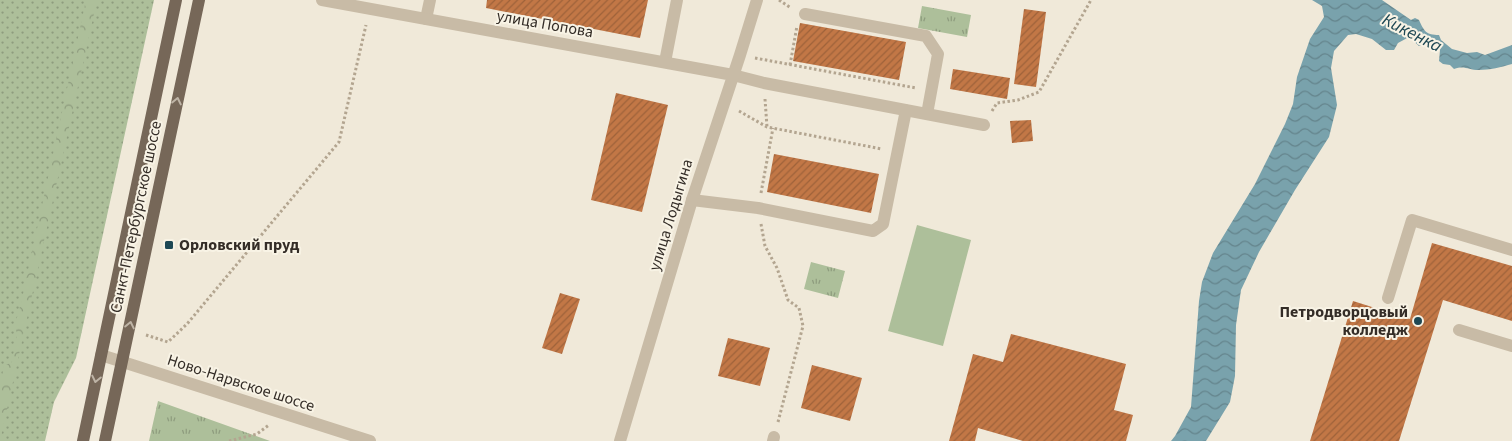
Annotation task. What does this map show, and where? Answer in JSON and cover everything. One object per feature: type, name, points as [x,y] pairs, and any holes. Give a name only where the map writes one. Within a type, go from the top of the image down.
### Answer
[{"type":"main road","name":"Санкт-Петербургское шоссе","points":[[83,441],[176,0]]},
{"type":"main road","name":"Санкт-Петербургское шоссе","points":[[105,441],[199,0]]},
{"type":"street","name":"улица Попова","points":[[322,0],[665,62],[984,125]]},
{"type":"street","points":[[426,19],[430,0]]},
{"type":"street","points":[[665,62],[677,0]]},
{"type":"street","name":"улица Лодыгина","points":[[620,441],[692,200],[757,0]]},
{"type":"street","points":[[801,18],[926,36],[938,54],[927,114]]},
{"type":"street","points":[[692,200],[758,208],[873,231],[884,224],[906,110]]},
{"type":"street","points":[[1388,298],[1412,220],[1512,250]]},
{"type":"street","points":[[1459,330],[1512,346]]},
{"type":"street","name":"Ново-Нарвское шоссе","points":[[101,355],[370,441]]},
{"type":"path","points":[[984,125],[997,102],[1018,100],[1039,92],[1091,0]]},
{"type":"path","points":[[146,335],[168,342],[187,324],[339,142],[370,9]]},
{"type":"path","points":[[790,65],[801,18]]},
{"type":"path","points":[[740,55],[932,91]]},
{"type":"path","points":[[723,102],[767,127],[897,152]]},
{"type":"path","points":[[773,128],[758,208],[765,246],[777,268],[788,300],[799,308],[803,326],[773,439]]},
{"type":"path","points":[[229,441],[257,434],[284,414]]},
{"type":"green space","points":[[0,0],[154,0],[76,358],[54,402],[45,441],[0,441]]},
{"type":"green space","points":[[86,0],[97,0],[0,441],[0,386],[4,366],[12,362],[17,335],[15,325]]},
{"type":"green space","points":[[922,6],[971,15],[967,37],[918,28]]},
{"type":"green space","points":[[917,225],[971,240],[943,346],[888,331]]},
{"type":"green space","points":[[811,262],[845,271],[838,298],[804,289]]},
{"type":"green space","points":[[158,401],[270,441],[149,441]]},
{"type":"water","name":"Кикенка","points":[[1312,0],[1382,0],[1411,20],[1415,18],[1419,20],[1426,32],[1439,35],[1441,40],[1452,49],[1467,53],[1477,52],[1485,55],[1512,45],[1512,64],[1483,70],[1461,67],[1454,69],[1450,65],[1439,61],[1440,50],[1434,42],[1427,42],[1419,46],[1409,37],[1398,43],[1394,50],[1386,50],[1372,39],[1356,34],[1348,35],[1334,51],[1331,68],[1337,105],[1329,137],[1259,252],[1241,290],[1236,325],[1235,376],[1230,402],[1206,441],[1171,441],[1191,407],[1202,282],[1213,253],[1255,184],[1293,104],[1297,77],[1310,39],[1324,17],[1322,6]]},
{"type":"building","points":[[487,0],[648,0],[640,38],[486,8]]},
{"type":"building","points":[[1024,9],[1046,12],[1036,87],[1014,84]]},
{"type":"building","points":[[800,23],[906,42],[899,80],[793,61]]},
{"type":"building","points":[[953,69],[1010,78],[1007,99],[950,89]]},
{"type":"building","points":[[616,93],[668,105],[642,212],[591,200]]},
{"type":"building","points":[[1031,120],[1033,141],[1012,143],[1010,121]]},
{"type":"building","points":[[774,154],[879,174],[871,213],[767,192]]},
{"type":"building","points":[[1432,243],[1512,266],[1512,321],[1443,300],[1399,441],[1310,441],[1353,301],[1410,319]]},
{"type":"building","points":[[560,293],[580,299],[562,354],[542,348]]},
{"type":"building","points":[[1011,334],[1126,364],[1114,410],[1133,415],[1126,441],[1023,441],[978,428],[975,441],[949,441],[973,354],[1003,362]]},
{"type":"building","points":[[728,338],[770,348],[760,386],[718,376]]},
{"type":"building","points":[[812,365],[862,378],[850,421],[801,408]]},
{"type":"place","name":"Орловский пруд","points":[[169,245]]},
{"type":"place","name":"Петродворцовый колледж","points":[[1418,321]]}]
